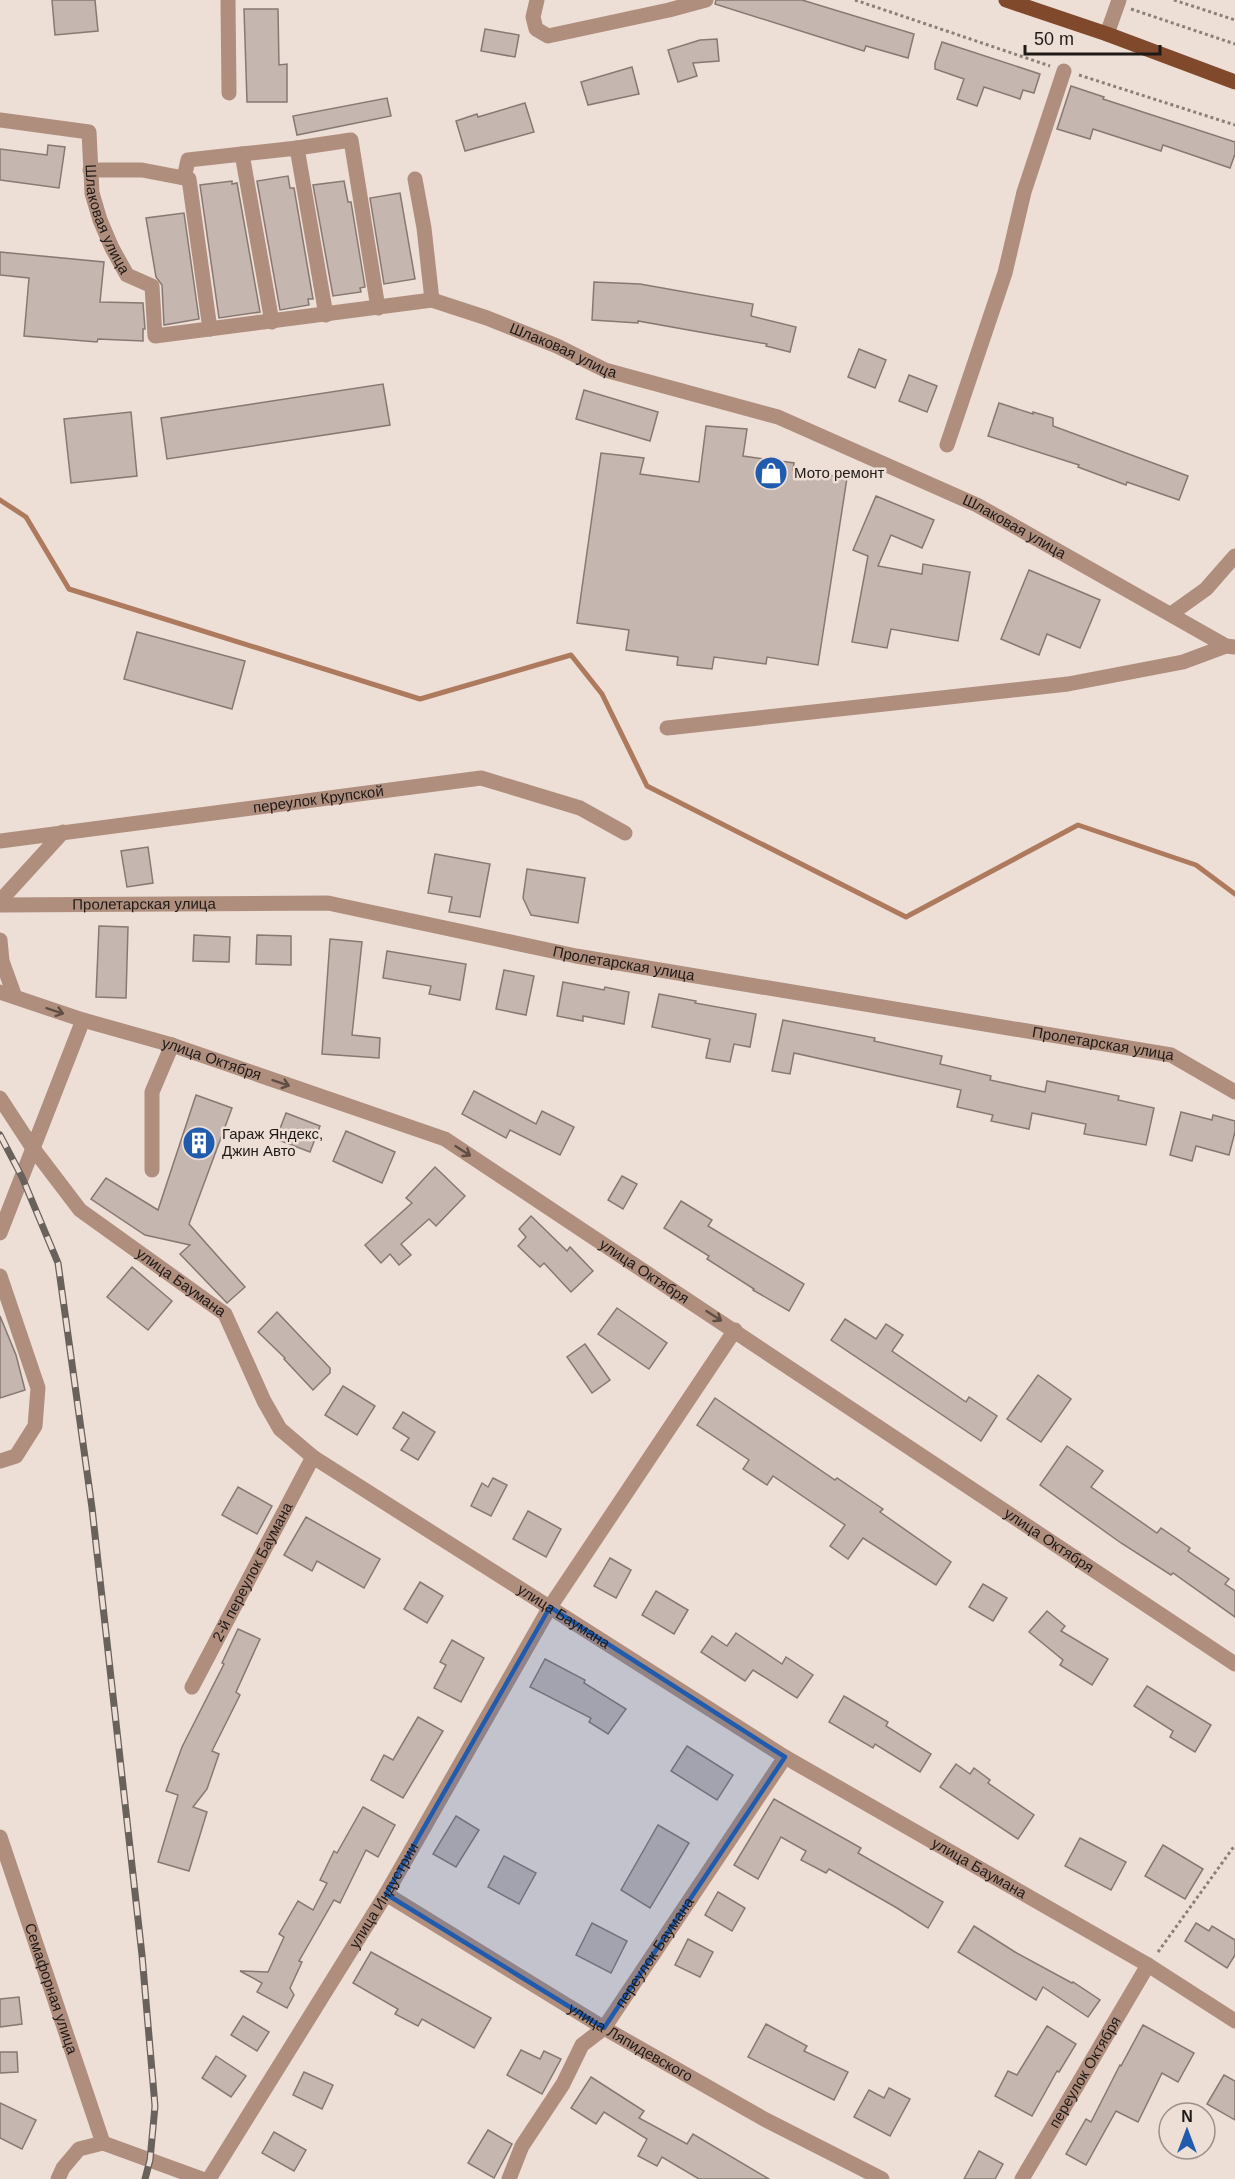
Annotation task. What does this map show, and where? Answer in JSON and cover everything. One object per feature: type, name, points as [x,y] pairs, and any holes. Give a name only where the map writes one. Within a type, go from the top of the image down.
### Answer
[{"type":"main road","points":[[1006,0],[1107,34],[1235,82]]},
{"type":"street","points":[[228,0],[229,93]]},
{"type":"street","points":[[537,0],[533,17],[536,29],[548,36],[706,0]]},
{"type":"street","points":[[1107,34],[1119,2]]},
{"type":"street","points":[[947,445],[1005,273],[1023,192],[1064,71]]},
{"type":"street","name":"Шлаковая улица","points":[[0,120],[89,132],[92,193],[100,220],[127,275],[152,286],[155,336],[432,300],[488,318],[557,346],[605,370],[778,417],[977,505],[1231,646]]},
{"type":"street","points":[[184,178],[188,160],[351,140],[378,308]]},
{"type":"street","points":[[297,148],[326,315]]},
{"type":"street","points":[[242,154],[272,322]]},
{"type":"street","points":[[90,170],[142,170],[189,179],[210,329]]},
{"type":"street","points":[[416,179],[432,300]]},
{"type":"street","points":[[1171,614],[1206,589],[1235,556]]},
{"type":"street","points":[[667,728],[1068,684],[1183,662],[1231,646]]},
{"type":"street","name":"переулок Крупской","points":[[0,841],[481,778],[580,808],[625,833]]},
{"type":"street","points":[[0,903],[63,832]]},
{"type":"street","name":"Пролетарская улица","points":[[0,903],[328,903],[576,956],[1171,1055],[1235,1092]]},
{"type":"street","points":[[0,940],[7,995]]},
{"type":"street","name":"улица Октября","points":[[7,995],[83,1020],[172,1045],[446,1139],[1235,1664]]},
{"type":"street","points":[[0,1233],[83,1020]]},
{"type":"street","points":[[152,1170],[152,1092],[172,1045]]},
{"type":"street","name":"улица Баумана","points":[[0,1098],[32,1147],[80,1210],[225,1314],[280,1429],[313,1457],[785,1757],[1148,1965],[1235,2021]]},
{"type":"street","points":[[0,1276],[38,1388],[35,1426],[16,1456],[0,1461]]},
{"type":"street","name":"улица Индустрии","points":[[209,2179],[386,1894],[550,1607],[735,1330]]},
{"type":"street","name":"2-й переулок Баумана","points":[[192,1687],[313,1457]]},
{"type":"street","name":"переулок Баумана","points":[[508,2179],[522,2146],[563,2084],[582,2045],[603,2028],[785,1757]]},
{"type":"street","name":"Семафорная улица","points":[[0,1837],[103,2143]]},
{"type":"street","name":"улица Ляпидевского","points":[[386,1894],[603,2028],[764,2119],[882,2179]]},
{"type":"street","name":"переулок Октября","points":[[1022,2179],[1148,1965]]},
{"type":"street","points":[[58,2179],[63,2168],[79,2149],[103,2143],[202,2179]]},
{"type":"path","points":[[855,0],[1064,71],[1235,125]]},
{"type":"path","points":[[1174,0],[1235,21]]},
{"type":"path","points":[[1119,2],[1235,44]]},
{"type":"path","points":[[1148,1965],[1235,1845]]},
{"type":"highlighted area","points":[[550,1607],[785,1757],[604,2028],[386,1894]]},
{"type":"building","points":[[52,0],[95,0],[98,31],[55,35]]},
{"type":"building","points":[[716,0],[802,0],[914,34],[908,58],[866,46],[864,51],[715,4]]},
{"type":"building","points":[[244,9],[278,9],[279,65],[287,64],[287,102],[247,102]]},
{"type":"building","points":[[485,29],[519,35],[515,57],[481,51]]},
{"type":"building","points":[[717,39],[719,61],[693,63],[697,76],[678,82],[668,50],[700,40]]},
{"type":"building","points":[[942,42],[1040,74],[1034,93],[1023,90],[1020,99],[984,87],[977,106],[957,99],[964,79],[935,69]]},
{"type":"building","points":[[632,67],[639,94],[588,105],[581,82]]},
{"type":"building","points":[[1071,86],[1104,97],[1103,99],[1235,142],[1235,154],[1230,168],[1163,145],[1161,151],[1093,129],[1090,139],[1057,129]]},
{"type":"building","points":[[387,98],[391,116],[297,135],[293,116]]},
{"type":"building","points":[[525,103],[534,132],[465,151],[456,121]]},
{"type":"building","points":[[48,145],[65,147],[59,188],[0,180],[0,149],[47,155]]},
{"type":"building","points":[[288,176],[290,188],[294,188],[313,299],[308,299],[309,305],[280,310],[257,181]]},
{"type":"building","points":[[232,181],[232,184],[237,183],[260,312],[219,318],[200,185]]},
{"type":"building","points":[[344,181],[348,202],[351,202],[365,287],[360,288],[361,292],[333,296],[313,185]]},
{"type":"building","points":[[400,193],[415,279],[384,284],[370,198]]},
{"type":"building","points":[[184,213],[199,319],[164,325],[162,285],[156,277],[146,218]]},
{"type":"building","points":[[0,252],[104,262],[100,302],[143,303],[145,329],[143,329],[143,341],[98,339],[97,342],[24,336],[29,278],[0,275]]},
{"type":"building","points":[[594,282],[640,284],[753,304],[751,316],[796,327],[790,352],[766,346],[767,344],[638,321],[638,323],[592,320]]},
{"type":"building","points":[[859,349],[886,360],[875,388],[848,377]]},
{"type":"building","points":[[909,375],[937,386],[927,412],[899,401]]},
{"type":"building","points":[[383,384],[390,425],[167,459],[161,418]]},
{"type":"building","points":[[584,390],[658,412],[650,441],[576,419]]},
{"type":"building","points":[[999,403],[1053,418],[1053,426],[1188,476],[1179,500],[1127,482],[1126,485],[1078,467],[1079,465],[988,436]]},
{"type":"building","points":[[131,412],[137,476],[71,483],[64,419]]},
{"type":"building","points":[[706,426],[747,429],[743,456],[794,463],[793,470],[847,478],[818,665],[767,657],[766,664],[714,657],[712,669],[677,665],[678,657],[626,650],[629,630],[577,623],[601,453],[644,458],[640,474],[699,482]]},
{"type":"building","points":[[876,496],[934,520],[922,548],[891,535],[878,566],[922,574],[923,564],[970,572],[958,641],[891,629],[887,648],[852,642],[868,556],[853,550]]},
{"type":"building","points":[[1029,570],[1100,600],[1080,648],[1047,634],[1039,655],[1001,639]]},
{"type":"building","points":[[137,632],[245,661],[232,709],[124,679]]},
{"type":"building","points":[[148,847],[153,883],[127,887],[121,851]]},
{"type":"building","points":[[435,854],[490,864],[480,917],[449,912],[452,897],[428,893]]},
{"type":"building","points":[[527,869],[585,878],[578,923],[531,915],[523,898]]},
{"type":"building","points":[[99,926],[128,927],[126,998],[96,997]]},
{"type":"building","points":[[194,935],[230,937],[229,962],[193,961]]},
{"type":"building","points":[[257,935],[291,936],[291,965],[256,964]]},
{"type":"building","points":[[330,939],[362,942],[352,1035],[380,1038],[379,1058],[322,1054]]},
{"type":"building","points":[[387,951],[466,964],[460,1000],[429,994],[431,986],[383,978]]},
{"type":"building","points":[[504,970],[534,976],[526,1015],[496,1009]]},
{"type":"building","points":[[563,982],[629,992],[624,1024],[583,1016],[583,1021],[557,1016]]},
{"type":"building","points":[[659,994],[756,1014],[750,1047],[734,1044],[730,1062],[706,1058],[710,1039],[652,1027]]},
{"type":"building","points":[[783,1020],[875,1038],[874,1041],[942,1056],[940,1064],[991,1076],[990,1080],[1045,1092],[1047,1081],[1119,1096],[1118,1100],[1154,1108],[1146,1145],[1084,1134],[1086,1124],[1032,1113],[1029,1129],[991,1121],[993,1115],[957,1107],[961,1090],[794,1053],[790,1074],[772,1071]]},
{"type":"building","points":[[474,1091],[536,1124],[542,1111],[574,1127],[560,1155],[510,1130],[506,1138],[462,1114]]},
{"type":"building","name":"Гараж Яндекс, Джин Авто","points":[[196,1095],[232,1108],[189,1224],[245,1287],[227,1303],[180,1254],[190,1245],[145,1235],[91,1199],[106,1178],[158,1210]]},
{"type":"building","points":[[1181,1112],[1212,1120],[1213,1115],[1235,1121],[1235,1132],[1229,1155],[1196,1146],[1192,1161],[1170,1155]]},
{"type":"building","points":[[286,1113],[320,1126],[310,1152],[276,1139]]},
{"type":"building","points":[[346,1131],[395,1152],[382,1183],[333,1161]]},
{"type":"building","points":[[435,1167],[465,1196],[436,1226],[429,1219],[401,1244],[411,1255],[399,1265],[390,1254],[381,1263],[365,1245],[412,1203],[406,1198]]},
{"type":"building","points":[[622,1176],[637,1184],[623,1209],[608,1200]]},
{"type":"building","points":[[681,1201],[712,1220],[708,1226],[804,1284],[789,1311],[753,1290],[707,1259],[709,1256],[664,1228]]},
{"type":"building","points":[[531,1216],[567,1251],[570,1247],[593,1271],[571,1292],[544,1263],[540,1267],[518,1246],[526,1237],[519,1229]]},
{"type":"building","points":[[132,1267],[172,1301],[148,1330],[107,1297]]},
{"type":"building","points":[[617,1308],[667,1343],[649,1369],[598,1334]]},
{"type":"building","points":[[277,1312],[330,1368],[330,1373],[313,1390],[258,1332]]},
{"type":"building","points":[[0,1316],[16,1355],[25,1390],[0,1398]]},
{"type":"building","points":[[845,1319],[876,1339],[886,1324],[903,1335],[892,1351],[966,1402],[969,1397],[997,1416],[981,1441],[831,1340]]},
{"type":"building","points":[[585,1344],[610,1380],[592,1393],[567,1357]]},
{"type":"building","points":[[1038,1375],[1071,1399],[1041,1442],[1007,1419]]},
{"type":"building","points":[[343,1386],[375,1406],[357,1435],[325,1415]]},
{"type":"building","points":[[715,1398],[835,1480],[837,1478],[883,1509],[880,1512],[951,1562],[936,1585],[863,1538],[848,1559],[830,1546],[845,1525],[773,1476],[767,1485],[743,1469],[749,1460],[697,1425]]},
{"type":"building","points":[[403,1412],[435,1432],[418,1460],[401,1450],[409,1438],[393,1428]]},
{"type":"building","points":[[1067,1446],[1103,1471],[1091,1487],[1157,1533],[1161,1528],[1190,1548],[1188,1551],[1229,1579],[1225,1584],[1235,1591],[1235,1617],[1173,1573],[1171,1575],[1121,1543],[1040,1485]]},
{"type":"building","points":[[493,1478],[507,1485],[491,1516],[471,1506],[482,1483],[488,1487]]},
{"type":"building","points":[[238,1487],[272,1506],[257,1534],[222,1515]]},
{"type":"building","points":[[528,1511],[561,1529],[546,1557],[513,1539]]},
{"type":"building","points":[[306,1517],[380,1559],[364,1588],[317,1561],[312,1571],[284,1555]]},
{"type":"building","points":[[610,1558],[631,1570],[616,1598],[594,1586]]},
{"type":"building","points":[[420,1582],[443,1596],[427,1623],[404,1609]]},
{"type":"building","points":[[983,1584],[1007,1598],[993,1621],[969,1607]]},
{"type":"building","points":[[656,1591],[688,1610],[674,1634],[642,1615]]},
{"type":"building","points":[[1047,1611],[1065,1626],[1061,1631],[1108,1659],[1092,1685],[1060,1665],[1063,1660],[1029,1632]]},
{"type":"building","points":[[238,1629],[260,1639],[236,1692],[240,1695],[212,1751],[219,1754],[207,1789],[193,1807],[207,1812],[189,1871],[158,1862],[178,1795],[166,1791],[182,1747],[224,1664],[222,1663]]},
{"type":"building","points":[[736,1633],[782,1664],[786,1657],[813,1675],[797,1698],[753,1670],[745,1681],[701,1652],[712,1636],[727,1646]]},
{"type":"building","points":[[452,1640],[484,1658],[461,1702],[434,1688],[446,1665],[440,1662]]},
{"type":"building","points":[[545,1659],[585,1680],[584,1683],[626,1709],[608,1734],[589,1722],[591,1718],[530,1687]]},
{"type":"building","points":[[1147,1686],[1211,1725],[1195,1752],[1170,1737],[1173,1731],[1134,1706]]},
{"type":"building","points":[[844,1696],[888,1722],[886,1726],[931,1754],[920,1772],[875,1744],[873,1748],[829,1722]]},
{"type":"building","points":[[418,1717],[443,1731],[403,1798],[371,1780],[384,1755],[393,1760]]},
{"type":"building","points":[[687,1746],[733,1775],[717,1800],[671,1771]]},
{"type":"building","points":[[956,1764],[970,1774],[974,1768],[990,1780],[988,1783],[1034,1815],[1018,1839],[940,1787]]},
{"type":"building","points":[[774,1799],[861,1848],[858,1853],[943,1902],[928,1928],[829,1869],[826,1873],[801,1860],[806,1851],[781,1837],[758,1879],[734,1865]]},
{"type":"building","points":[[363,1807],[395,1825],[378,1857],[366,1850],[340,1903],[334,1900],[299,1961],[302,1962],[290,1988],[294,1995],[287,2008],[257,1992],[262,1983],[240,1971],[268,1972],[284,1937],[279,1934],[298,1901],[313,1910],[327,1883],[320,1880],[334,1851],[337,1853]]},
{"type":"building","points":[[456,1816],[479,1830],[456,1867],[433,1854]]},
{"type":"building","points":[[658,1825],[689,1843],[650,1908],[621,1890]]},
{"type":"building","points":[[1080,1838],[1126,1862],[1111,1890],[1065,1866]]},
{"type":"building","points":[[1163,1845],[1203,1869],[1185,1899],[1145,1876]]},
{"type":"building","points":[[504,1856],[536,1873],[519,1904],[488,1887]]},
{"type":"building","points":[[718,1892],[745,1908],[732,1931],[705,1915]]},
{"type":"building","points":[[592,1923],[627,1941],[611,1973],[576,1955]]},
{"type":"building","points":[[1196,1923],[1209,1931],[1212,1926],[1235,1940],[1235,1955],[1227,1968],[1185,1941]]},
{"type":"building","points":[[974,1926],[1015,1952],[1073,1982],[1100,2000],[1088,2017],[1043,1987],[1036,2000],[958,1952]]},
{"type":"building","points":[[688,1939],[713,1952],[700,1977],[675,1965]]},
{"type":"building","points":[[371,1952],[491,2018],[474,2048],[422,2019],[418,2026],[395,2014],[398,2009],[353,1983]]},
{"type":"building","points":[[19,1997],[22,2024],[0,2027],[0,1999]]},
{"type":"building","points":[[243,2016],[269,2032],[257,2051],[231,2035]]},
{"type":"building","points":[[766,2024],[807,2046],[804,2051],[848,2072],[834,2100],[748,2057]]},
{"type":"building","points":[[1143,2025],[1194,2053],[1178,2082],[1162,2073],[1138,2122],[1116,2111],[1086,2165],[1066,2154],[1086,2119],[1091,2122]]},
{"type":"building","points":[[1047,2026],[1076,2044],[1059,2072],[1057,2071],[1032,2116],[995,2096],[1008,2071],[1017,2075]]},
{"type":"building","points":[[521,2050],[540,2059],[544,2051],[561,2059],[542,2094],[507,2075]]},
{"type":"building","points":[[0,2052],[17,2052],[18,2072],[0,2073]]},
{"type":"building","points":[[216,2056],[246,2076],[231,2097],[202,2078]]},
{"type":"building","points":[[304,2072],[333,2085],[322,2109],[293,2095]]},
{"type":"building","points":[[1224,2075],[1235,2081],[1235,2120],[1217,2110],[1217,2101],[1209,2101]]},
{"type":"building","points":[[591,2077],[644,2111],[639,2118],[687,2144],[693,2134],[769,2179],[699,2179],[662,2157],[657,2166],[638,2156],[647,2139],[604,2112],[596,2124],[571,2108]]},
{"type":"building","points":[[889,2088],[910,2099],[890,2136],[854,2117],[869,2090],[884,2098]]},
{"type":"building","points":[[0,2103],[36,2120],[22,2149],[0,2138]]},
{"type":"building","points":[[488,2130],[512,2144],[494,2178],[468,2163]]},
{"type":"building","points":[[274,2132],[306,2150],[294,2171],[262,2153]]},
{"type":"building","points":[[979,2151],[1003,2164],[995,2179],[964,2179]]},
{"type":"waterway","points":[[0,500],[26,517],[69,589],[420,699],[571,655],[602,694],[647,786],[906,917],[1078,825],[1196,865],[1235,894]]},
{"type":"railway","points":[[0,1135],[22,1177],[58,1263],[92,1508],[142,1955],[155,2106],[150,2160],[145,2179]]},
{"type":"place","name":"Мото ремонт","points":[[771,473]]},
{"type":"place","name":"Гараж Яндекс, Джин Авто","points":[[199,1143]]}]
